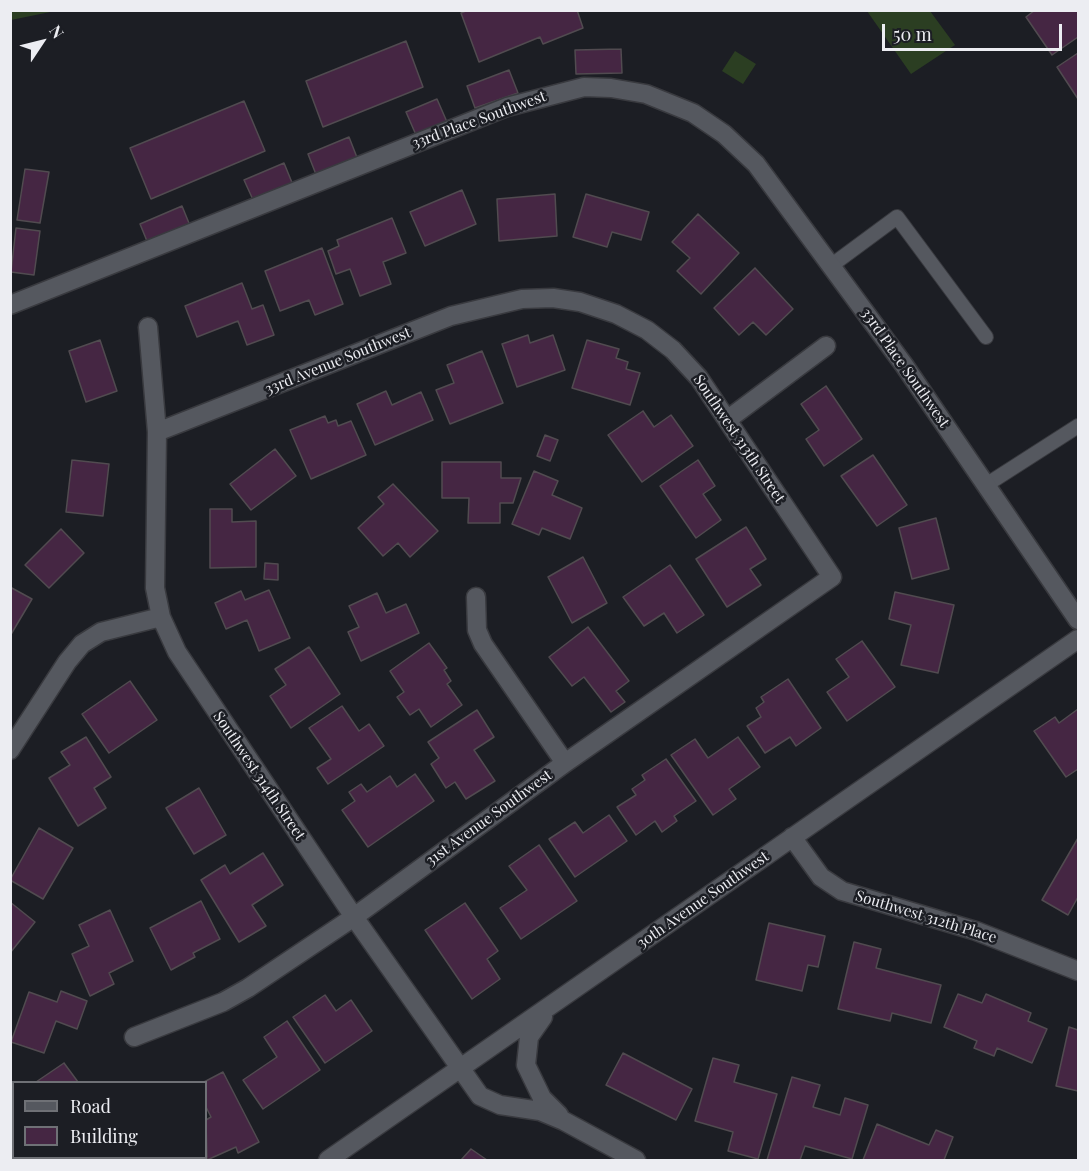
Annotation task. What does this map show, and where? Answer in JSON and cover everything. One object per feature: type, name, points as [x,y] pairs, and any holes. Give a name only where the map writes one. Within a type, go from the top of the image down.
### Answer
[{"type":"street","name":"33rd Place Southwest","points":[[10,304],[507,107],[585,87],[611,88],[646,94],[693,113],[724,134],[756,164],[904,365],[1078,620]]},
{"type":"street","name":"Southwest 313th Street","points":[[522,299],[553,298],[580,302],[616,314],[647,330],[673,350],[699,378],[832,577]]},
{"type":"street","name":"33rd Avenue Southwest","points":[[157,432],[451,316],[522,299]]},
{"type":"street","name":"Southwest 314th Street","points":[[148,327],[157,432],[155,588],[161,617],[177,652],[354,917],[480,1096],[488,1101],[540,1111],[564,1121],[636,1161]]},
{"type":"street","points":[[727,420],[826,345]]},
{"type":"street","name":"31st Avenue Southwest","points":[[134,1037],[223,1002],[354,917],[565,763],[832,577]]},
{"type":"street","points":[[476,597],[476,623],[483,644],[565,763]]},
{"type":"street","points":[[10,750],[67,662],[82,644],[101,632],[161,617]]},
{"type":"street","name":"30th Avenue Southwest","points":[[328,1161],[1078,639]]},
{"type":"street","name":"Southwest 312th Place","points":[[792,837],[821,877],[842,891],[976,931],[1078,971]]},
{"type":"street","name":"Southwest 314th Street","points":[[552,1005],[529,1037],[526,1065],[542,1098],[564,1121]]},
{"type":"lane","points":[[832,265],[897,217],[986,337]]},
{"type":"lane","points":[[986,485],[1078,426]]},
{"type":"green space","points":[[11,10],[55,10],[55,11],[11,20]]},
{"type":"green space","points":[[867,11],[930,11],[955,45],[911,74]]},
{"type":"green space","points":[[735,51],[756,64],[743,84],[722,71]]},
{"type":"building","points":[[468,10],[577,10],[583,28],[543,44],[540,37],[479,62],[461,13]]},
{"type":"building","points":[[1035,10],[1078,10],[1078,37],[1052,55],[1026,17]]},
{"type":"building","points":[[406,41],[423,87],[323,127],[306,81]]},
{"type":"building","points":[[621,49],[622,73],[576,74],[575,50]]},
{"type":"building","points":[[1078,53],[1078,99],[1057,67]]},
{"type":"building","points":[[509,70],[518,93],[475,108],[467,86]]},
{"type":"building","points":[[437,99],[447,122],[416,135],[406,112]]},
{"type":"building","points":[[244,101],[265,151],[151,199],[130,148]]},
{"type":"building","points":[[349,137],[358,160],[317,177],[308,154]]},
{"type":"building","points":[[284,163],[293,185],[254,202],[244,180]]},
{"type":"building","points":[[25,169],[49,172],[40,223],[17,220]]},
{"type":"building","points":[[462,190],[476,224],[425,246],[410,212]]},
{"type":"building","points":[[555,194],[557,236],[499,241],[497,199]]},
{"type":"building","points":[[586,194],[649,212],[641,240],[612,232],[607,247],[573,237]]},
{"type":"building","points":[[182,206],[191,228],[149,246],[140,224]]},
{"type":"building","points":[[698,214],[739,253],[701,294],[677,271],[690,258],[672,242]]},
{"type":"building","points":[[392,218],[406,253],[383,262],[391,284],[360,296],[350,269],[336,274],[328,251],[339,246],[337,240]]},
{"type":"building","points":[[16,228],[40,231],[34,275],[11,272]]},
{"type":"building","points":[[322,248],[343,304],[315,315],[309,300],[280,311],[265,271]]},
{"type":"building","points":[[755,268],[793,309],[766,335],[753,322],[739,335],[714,308]]},
{"type":"building","points":[[242,283],[252,309],[263,305],[274,335],[247,345],[238,321],[197,337],[185,306]]},
{"type":"building","points":[[528,335],[530,343],[553,335],[565,370],[517,387],[502,344]]},
{"type":"building","points":[[100,340],[117,391],[86,402],[69,351]]},
{"type":"building","points":[[587,340],[619,349],[616,358],[628,362],[626,369],[640,373],[630,405],[572,388]]},
{"type":"building","points":[[482,351],[503,403],[450,424],[436,390],[454,383],[447,365]]},
{"type":"building","points":[[826,386],[862,439],[824,466],[806,439],[819,430],[801,404]]},
{"type":"building","points":[[386,391],[392,405],[421,392],[433,420],[375,445],[357,404]]},
{"type":"building","points":[[643,411],[654,427],[671,415],[693,446],[642,482],[608,435]]},
{"type":"building","points":[[325,416],[328,423],[336,420],[338,426],[351,421],[366,455],[311,479],[290,430]]},
{"type":"building","points":[[545,435],[558,440],[550,461],[537,456]]},
{"type":"building","points":[[275,449],[296,476],[251,510],[230,484]]},
{"type":"building","points":[[873,455],[907,505],[877,526],[841,476]]},
{"type":"building","points":[[72,460],[109,464],[103,516],[66,512]]},
{"type":"building","points":[[698,460],[715,486],[703,494],[721,520],[696,538],[660,486]]},
{"type":"building","points":[[442,462],[501,462],[501,478],[521,478],[513,503],[500,503],[500,523],[468,523],[469,498],[442,498]]},
{"type":"building","points":[[534,471],[558,481],[552,495],[582,508],[570,539],[542,528],[539,535],[512,524]]},
{"type":"building","points":[[393,484],[438,531],[410,557],[398,543],[383,556],[358,528],[384,504],[378,497]]},
{"type":"building","points":[[210,509],[232,509],[232,522],[256,521],[256,567],[210,568]]},
{"type":"building","points":[[936,518],[949,569],[912,579],[899,528]]},
{"type":"building","points":[[746,527],[766,559],[750,569],[761,585],[727,607],[696,559]]},
{"type":"building","points":[[61,529],[84,553],[49,588],[25,565]]},
{"type":"building","points":[[583,557],[607,603],[572,623],[548,577]]},
{"type":"building","points":[[265,563],[278,564],[278,580],[264,579]]},
{"type":"building","points":[[670,565],[704,615],[677,633],[664,613],[644,626],[623,597]]},
{"type":"building","points":[[10,587],[32,599],[10,636]]},
{"type":"building","points":[[269,590],[290,638],[259,651],[247,620],[226,629],[215,603],[241,591],[245,600]]},
{"type":"building","points":[[895,592],[954,605],[938,673],[901,665],[911,625],[889,619]]},
{"type":"building","points":[[377,593],[386,613],[406,604],[419,633],[361,661],[348,632],[359,627],[349,606]]},
{"type":"building","points":[[588,627],[629,681],[616,691],[625,702],[611,712],[584,677],[572,686],[549,657]]},
{"type":"building","points":[[862,641],[895,687],[847,721],[827,692],[849,677],[836,659]]},
{"type":"building","points":[[429,643],[447,668],[444,670],[451,681],[447,684],[462,705],[431,727],[419,709],[410,715],[397,697],[404,692],[390,671]]},
{"type":"building","points":[[309,647],[340,694],[291,728],[270,696],[286,685],[275,669]]},
{"type":"building","points":[[788,679],[821,728],[796,746],[790,737],[765,753],[747,726],[761,717],[756,708],[764,702],[761,697]]},
{"type":"building","points":[[130,681],[157,720],[109,753],[82,714]]},
{"type":"building","points":[[342,706],[359,731],[369,724],[384,746],[328,784],[317,768],[331,759],[309,728]]},
{"type":"building","points":[[1078,709],[1078,769],[1066,777],[1034,731],[1055,717],[1059,723]]},
{"type":"building","points":[[477,710],[494,737],[474,750],[495,781],[466,799],[455,782],[446,788],[431,764],[439,758],[428,742]]},
{"type":"building","points":[[86,737],[111,777],[94,788],[106,808],[78,826],[49,778],[70,765],[61,752]]},
{"type":"building","points":[[738,737],[760,767],[729,789],[736,799],[713,815],[671,755],[695,739],[708,758]]},
{"type":"building","points":[[666,759],[696,801],[674,816],[677,821],[662,832],[655,821],[636,835],[617,807],[636,795],[632,789],[645,780],[642,775]]},
{"type":"building","points":[[415,774],[434,801],[368,847],[342,810],[355,801],[349,792],[361,784],[367,792],[390,776],[397,787]]},
{"type":"building","points":[[199,788],[226,835],[194,854],[166,808]]},
{"type":"building","points":[[609,815],[627,841],[575,877],[549,839],[575,822],[583,833]]},
{"type":"building","points":[[39,828],[73,848],[43,899],[10,880]]},
{"type":"building","points":[[1078,838],[1078,897],[1068,915],[1042,900]]},
{"type":"building","points":[[539,845],[577,901],[521,939],[500,908],[527,890],[509,866]]},
{"type":"building","points":[[263,853],[283,885],[252,905],[266,926],[239,942],[201,880],[225,865],[230,874]]},
{"type":"building","points":[[201,901],[220,939],[193,953],[195,957],[171,970],[150,928]]},
{"type":"building","points":[[10,902],[35,922],[10,953]]},
{"type":"building","points":[[465,903],[498,951],[487,959],[500,979],[472,999],[425,930]]},
{"type":"building","points":[[110,910],[133,961],[109,973],[114,984],[90,996],[72,954],[89,946],[79,925]]},
{"type":"building","points":[[769,923],[825,936],[818,967],[808,965],[802,991],[756,980]]},
{"type":"building","points":[[854,942],[881,949],[876,968],[941,985],[931,1023],[892,1013],[890,1021],[838,1009]]},
{"type":"building","points":[[61,991],[87,1001],[77,1029],[56,1021],[44,1053],[11,1042],[29,992],[57,1002]]},
{"type":"building","points":[[958,994],[982,1003],[986,994],[1031,1013],[1028,1021],[1047,1029],[1032,1063],[997,1048],[994,1056],[974,1048],[977,1041],[944,1027]]},
{"type":"building","points":[[325,995],[336,1011],[351,1000],[372,1031],[325,1063],[293,1017]]},
{"type":"building","points":[[287,1021],[320,1070],[263,1109],[243,1080],[277,1057],[264,1037]]},
{"type":"building","points":[[1069,1027],[1078,1030],[1078,1091],[1056,1086]]},
{"type":"building","points":[[623,1053],[692,1089],[676,1120],[606,1085]]},
{"type":"building","points":[[713,1058],[739,1065],[734,1082],[777,1094],[758,1159],[728,1151],[733,1132],[695,1121]]},
{"type":"building","points":[[64,1063],[77,1081],[37,1081]]},
{"type":"building","points":[[223,1072],[259,1142],[238,1153],[236,1147],[207,1160],[207,1119],[211,1117],[207,1109],[206,1081]]},
{"type":"building","points":[[792,1077],[820,1085],[813,1107],[840,1115],[845,1098],[868,1105],[852,1159],[805,1146],[800,1160],[767,1160]]},
{"type":"building","points":[[877,1124],[929,1145],[936,1130],[953,1137],[944,1160],[863,1160]]},
{"type":"building","points":[[471,1149],[487,1160],[461,1160]]},
{"type":"building","points":[[106,1159],[171,1159],[171,1160]]}]
